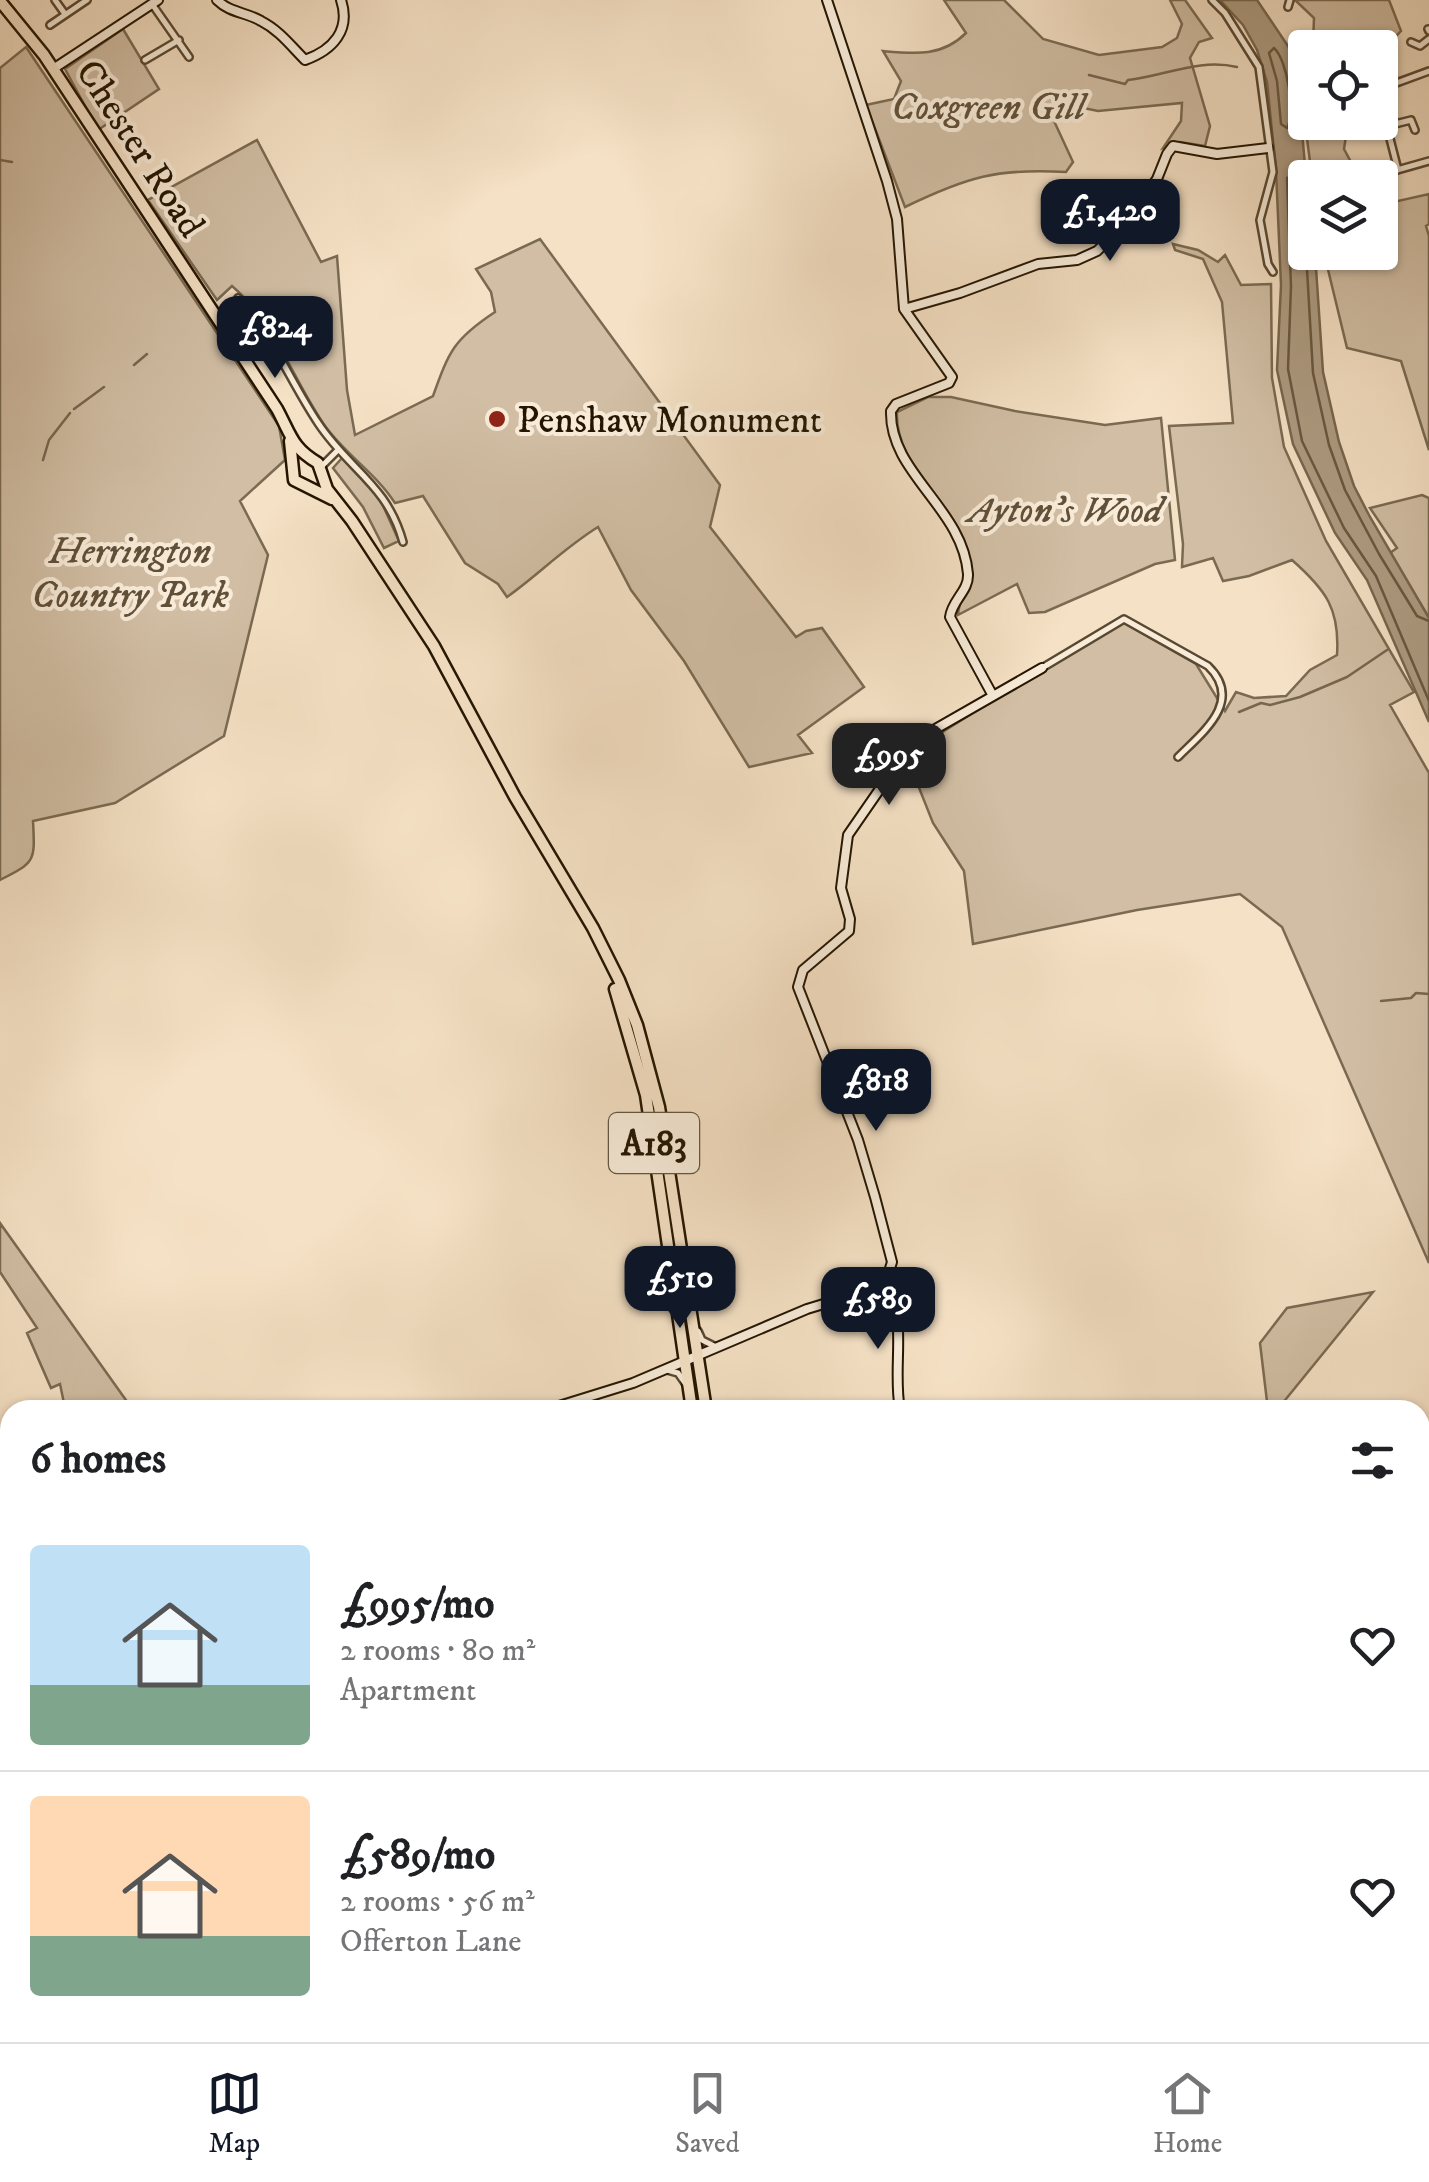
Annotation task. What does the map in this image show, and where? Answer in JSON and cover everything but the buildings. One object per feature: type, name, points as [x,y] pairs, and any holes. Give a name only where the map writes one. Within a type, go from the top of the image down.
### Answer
[{"type":"main road","name":"Chester Road","points":[[0,0],[53,68],[277,409],[289,435],[315,466]]},
{"type":"main road","name":"Chester Road","points":[[289,435],[292,469]]},
{"type":"main road","points":[[306,487],[316,484],[315,466],[298,461],[292,469],[294,480],[306,487],[336,501]]},
{"type":"main road","name":"A183","points":[[315,466],[434,646],[514,797],[619,980],[651,1072],[704,1400]]},
{"type":"main road","name":"A183","points":[[569,888],[613,982],[640,1070],[690,1400]]},
{"type":"street","points":[[55,0],[66,14]]},
{"type":"street","points":[[50,25],[88,0]]},
{"type":"street","points":[[216,0],[230,10],[261,20],[302,58],[309,59],[342,33],[346,16],[341,0]]},
{"type":"street","points":[[827,0],[888,181],[896,219],[904,308],[952,377],[948,383],[896,404],[891,411],[892,426],[908,466],[941,506],[958,538],[968,576],[950,617],[992,696]]},
{"type":"street","points":[[1212,0],[1225,13],[1259,67],[1273,172],[1260,220],[1273,272]]},
{"type":"street","points":[[53,68],[155,2],[188,57]]},
{"type":"street","points":[[144,60],[178,40]]},
{"type":"street","points":[[1412,42],[1420,46],[1428,43]]},
{"type":"street","points":[[1398,82],[1429,71]]},
{"type":"street","points":[[1398,123],[1421,118]]},
{"type":"street","points":[[1411,120],[1414,130]]},
{"type":"street","points":[[904,308],[960,294],[1038,264],[1077,260],[1097,251],[1126,222],[1158,180],[1166,154],[1173,146],[1217,154],[1268,148]]},
{"type":"street","points":[[1398,170],[1429,160]]},
{"type":"street","points":[[238,298],[265,330],[335,452],[385,497],[403,542]]},
{"type":"street","points":[[315,466],[335,452]]},
{"type":"street","points":[[899,1400],[898,1319],[886,1281],[892,1262],[858,1140],[797,983],[803,970],[849,931],[850,919],[841,888],[848,835],[902,751],[1124,619],[1208,666],[1218,676],[1222,687],[1220,708],[1211,724],[1178,757]]},
{"type":"street","points":[[686,1280],[699,1336],[715,1347]]},
{"type":"street","points":[[578,1400],[633,1383],[807,1309],[873,1289],[886,1281]]},
{"type":"street","points":[[663,1370],[682,1376],[688,1400]]},
{"type":"street","points":[[948,2042],[964,2042]]},
{"type":"green space","name":"Coxgreen Gill","points":[[944,0],[1004,0],[1043,39],[1099,55],[1162,47],[1177,38],[1182,24],[1170,0],[1185,0],[1212,38],[1199,42],[1190,58],[1210,126],[1205,146],[1180,142],[1163,148],[1181,121],[1182,103],[1098,111],[1074,106],[1054,121],[1073,162],[1066,172],[1001,173],[947,188],[905,207],[866,105],[894,99],[901,81],[883,51],[938,50],[966,33]]},
{"type":"green space","points":[[1295,0],[1389,0],[1401,31],[1398,34],[1398,30],[1314,30],[1314,18]]},
{"type":"green space","points":[[123,29],[159,89],[98,130],[65,69]]},
{"type":"green space","name":"Herrington Country Park","points":[[26,47],[279,426],[285,460],[240,501],[268,555],[224,736],[115,803],[33,821],[31,859],[0,880],[0,68]]},
{"type":"green space","points":[[257,140],[321,262],[337,256],[347,390],[355,435],[433,396],[455,347],[495,312],[491,292],[476,269],[540,239],[720,485],[710,527],[796,637],[822,628],[864,687],[798,735],[812,753],[749,767],[684,661],[631,590],[598,527],[507,597],[498,584],[465,563],[423,496],[395,503],[339,443],[260,317],[232,286],[217,300],[148,200]]},
{"type":"green space","points":[[1307,140],[1345,140],[1344,149],[1350,160],[1310,160]]},
{"type":"green space","points":[[1429,194],[1429,450],[1401,361],[1347,348],[1328,270],[1398,270],[1398,201]]},
{"type":"green space","points":[[1173,244],[1198,250],[1218,262],[1225,255],[1241,285],[1271,284],[1272,378],[1284,447],[1326,541],[1414,692],[1390,705],[1429,773],[1429,1263],[1282,927],[1240,894],[1137,910],[973,944],[964,871],[933,823],[906,755],[1124,623],[1196,664],[1225,711],[1236,692],[1254,698],[1286,696],[1310,670],[1337,655],[1336,625],[1328,602],[1314,581],[1292,560],[1223,581],[1213,558],[1182,567],[1183,544],[1169,426],[1233,423],[1222,302],[1203,259],[1175,250]]},
{"type":"green space","name":"Ayton's Wood","points":[[928,397],[951,397],[1105,425],[1161,418],[1175,560],[1155,564],[1045,612],[1029,613],[1017,584],[958,615],[970,573],[965,543],[906,452],[899,433],[897,412]]},
{"type":"green space","points":[[342,458],[380,499],[399,541],[384,548],[363,507],[333,468]]},
{"type":"green space","points":[[1422,495],[1429,498],[1429,618],[1390,553],[1397,548],[1370,508]]},
{"type":"green space","points":[[0,1223],[126,1400],[63,1400],[60,1384],[51,1388],[27,1333],[37,1328],[0,1272]]},
{"type":"green space","points":[[1373,1292],[1285,1400],[1267,1400],[1260,1343],[1287,1308]]},
{"type":"water","points":[[1220,0],[1257,0],[1288,46],[1288,140],[1303,140],[1305,160],[1288,160],[1288,270],[1316,270],[1323,372],[1339,442],[1354,486],[1429,618],[1429,722],[1367,580],[1335,533],[1293,444],[1277,370],[1281,285],[1267,82],[1257,50],[1243,25]]},
{"type":"waterway","name":"Coxgreen Gill","points":[[1089,75],[1125,84],[1128,80],[1196,66],[1237,67]]},
{"type":"waterway","points":[[0,160],[12,162]]},
{"type":"waterway","points":[[134,365],[147,354]]},
{"type":"waterway","points":[[74,409],[104,387]]},
{"type":"waterway","points":[[43,460],[49,440],[70,413]]},
{"type":"waterway","points":[[1239,712],[1261,703],[1270,705],[1300,697],[1347,677],[1387,650]]},
{"type":"waterway","points":[[1381,1001],[1429,994]]},
{"type":"place","name":"Penshaw Monument","points":[[497,419]]}]
